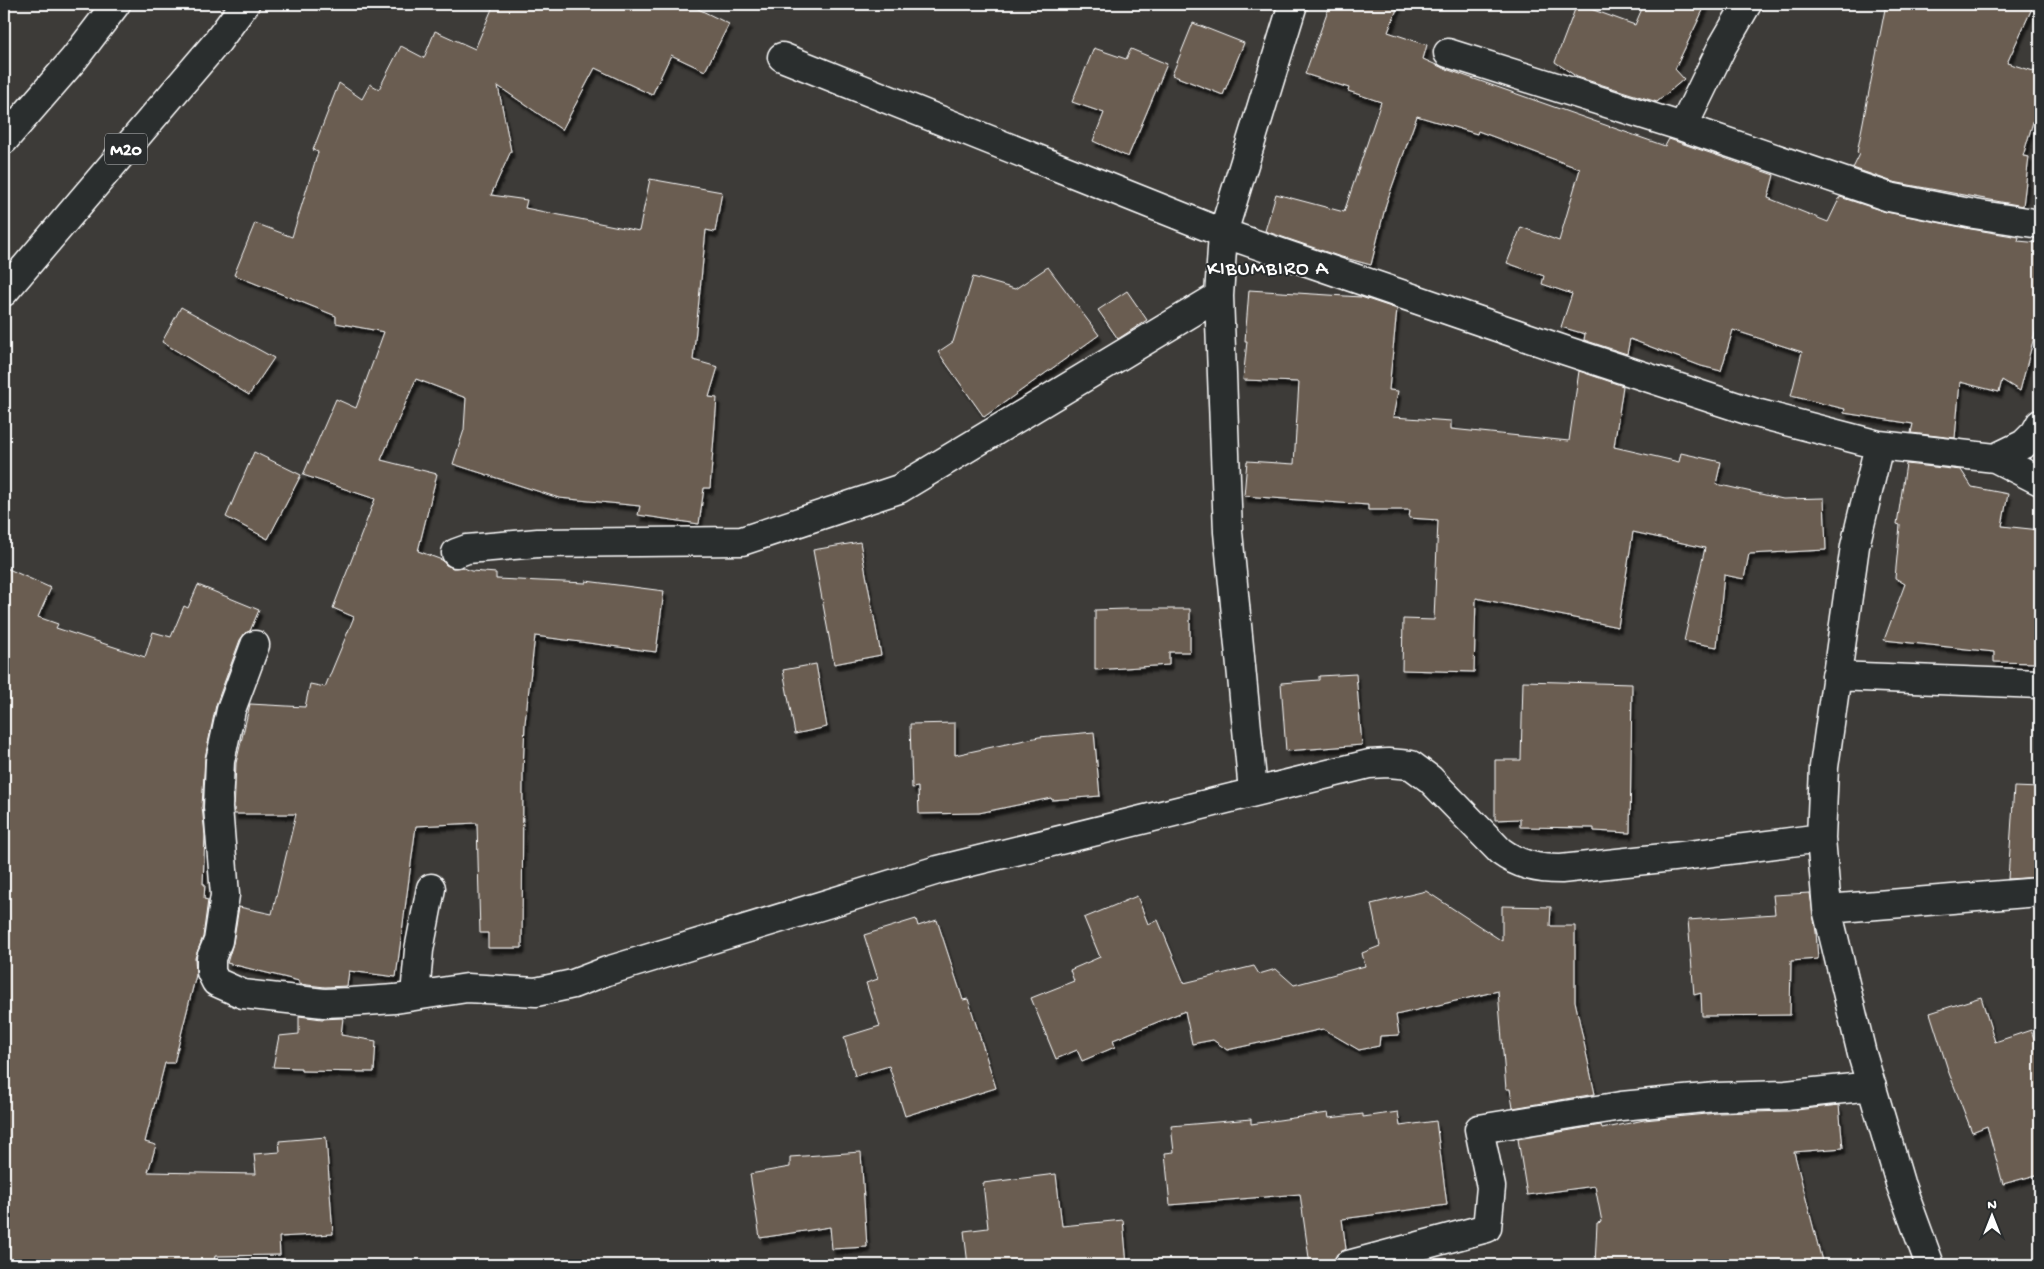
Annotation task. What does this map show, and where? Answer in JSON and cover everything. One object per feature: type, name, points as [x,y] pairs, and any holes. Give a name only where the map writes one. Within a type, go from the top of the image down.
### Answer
[{"type":"main road","points":[[4,140],[74,59],[116,4]]},
{"type":"main road","name":"M20","points":[[4,292],[217,42],[245,4]]},
{"type":"main road","points":[[1253,792],[1228,532],[1220,296],[1223,233],[1293,4]]},
{"type":"main road","points":[[1683,127],[1722,47],[1747,4]]},
{"type":"main road","points":[[1448,53],[1683,127],[1889,196],[1974,214],[2040,224]]},
{"type":"main road","points":[[782,57],[1223,233],[1567,351],[1756,413],[1879,445],[1995,458],[2040,481]]},
{"type":"main road","points":[[456,553],[466,549],[538,543],[742,541],[890,492],[908,484],[1220,296]]},
{"type":"main road","points":[[1995,458],[2024,444],[2035,433],[2040,424]]},
{"type":"main road","points":[[1879,445],[1855,546],[1824,767],[1821,838],[1827,908],[1862,1054],[1900,1183],[1930,1265]]},
{"type":"main road","points":[[255,645],[231,710],[220,761],[218,807],[225,895],[223,916],[212,958],[211,972],[216,982],[243,994],[298,1001],[350,1002],[466,988],[536,992],[573,984],[607,970],[938,870],[1369,764],[1411,765],[1430,779],[1500,851],[1512,860],[1542,869],[1561,869],[1682,856],[1821,838]]},
{"type":"main road","points":[[1836,676],[2040,684]]},
{"type":"main road","points":[[415,995],[419,950],[430,888]]},
{"type":"main road","points":[[1827,908],[2040,892]]},
{"type":"main road","points":[[1348,1265],[1487,1228],[1490,1188],[1479,1129],[1621,1106],[1716,1097],[1786,1095],[1872,1086]]},
{"type":"building","points":[[494,4],[688,4],[729,24],[705,71],[671,55],[652,95],[595,68],[562,130],[498,86],[511,151],[491,195],[527,200],[525,208],[639,231],[650,179],[722,192],[715,232],[706,230],[693,360],[718,367],[709,397],[717,398],[710,488],[704,488],[699,524],[638,515],[640,506],[559,498],[453,464],[464,430],[466,398],[416,379],[381,460],[437,474],[418,551],[442,560],[446,565],[453,568],[462,567],[471,571],[496,573],[496,579],[586,583],[586,581],[664,591],[656,652],[535,636],[525,723],[523,771],[522,948],[488,948],[488,933],[480,933],[477,823],[416,826],[396,977],[349,971],[347,986],[325,987],[299,984],[299,981],[227,963],[233,943],[239,907],[272,914],[296,814],[234,814],[236,763],[250,704],[305,707],[310,684],[325,687],[354,617],[333,608],[375,499],[303,475],[336,399],[356,408],[384,332],[336,323],[336,316],[234,275],[255,223],[292,237],[318,152],[313,150],[339,83],[362,99],[370,84],[379,89],[401,46],[424,58],[435,31],[475,49]]},
{"type":"building","points":[[1330,4],[1399,4],[1388,32],[1427,45],[1423,59],[1443,68],[1665,146],[1669,139],[1774,175],[1768,198],[1828,222],[1840,197],[1886,212],[2019,237],[2018,241],[2040,243],[2040,314],[2020,391],[2002,380],[1999,392],[1960,382],[1955,438],[1911,433],[1913,424],[1844,413],[1845,409],[1791,396],[1802,352],[1733,330],[1721,371],[1701,366],[1630,339],[1627,354],[1584,340],[1585,334],[1561,327],[1572,294],[1542,284],[1544,276],[1507,263],[1521,227],[1559,241],[1580,169],[1478,131],[1477,134],[1417,116],[1386,204],[1371,265],[1338,256],[1265,231],[1276,194],[1344,212],[1381,102],[1348,91],[1349,88],[1305,74]]},
{"type":"building","points":[[1577,4],[1635,25],[1644,4],[1706,4],[1675,69],[1684,79],[1657,102],[1577,77],[1555,62]]},
{"type":"building","points":[[1886,4],[2034,4],[2007,63],[2040,73],[2040,98],[2023,156],[2029,157],[2023,206],[1893,182],[1853,168],[1860,154],[1857,153]]},
{"type":"building","points":[[1193,23],[1244,43],[1223,95],[1172,75]]},
{"type":"building","points":[[1094,48],[1126,59],[1131,49],[1167,64],[1128,157],[1093,141],[1104,113],[1072,102]]},
{"type":"building","points":[[1048,267],[1099,335],[984,417],[938,352],[953,342],[973,277],[1015,289]]},
{"type":"building","points":[[1249,290],[1361,297],[1397,309],[1389,390],[1398,391],[1393,417],[1451,421],[1451,429],[1569,441],[1579,371],[1623,386],[1614,447],[1679,462],[1681,453],[1721,462],[1716,484],[1783,499],[1824,498],[1826,550],[1749,554],[1744,579],[1724,575],[1717,647],[1684,641],[1705,548],[1633,532],[1618,627],[1476,598],[1474,672],[1402,670],[1403,619],[1434,620],[1438,520],[1409,518],[1410,510],[1368,510],[1368,505],[1244,496],[1247,461],[1294,464],[1299,382],[1243,380]]},
{"type":"building","points":[[1127,291],[1147,320],[1118,339],[1098,310]]},
{"type":"building","points":[[181,307],[274,358],[249,395],[162,342]]},
{"type":"building","points":[[254,452],[301,475],[268,539],[226,517]]},
{"type":"building","points":[[1906,464],[1961,470],[1972,487],[2008,494],[2002,526],[2040,530],[2040,663],[1994,662],[1994,652],[1884,640],[1905,584],[1895,578],[1900,525],[1897,524]]},
{"type":"building","points":[[860,542],[881,655],[834,664],[813,550]]},
{"type":"building","points":[[4,567],[51,588],[38,617],[58,624],[56,628],[145,657],[153,632],[171,637],[184,606],[188,608],[198,585],[259,610],[250,631],[245,633],[240,640],[216,705],[205,758],[202,806],[205,835],[203,884],[205,884],[204,899],[208,900],[203,937],[195,958],[196,975],[174,1063],[165,1063],[145,1142],[156,1145],[148,1172],[256,1174],[254,1154],[280,1152],[279,1141],[326,1137],[333,1234],[279,1237],[280,1255],[215,1256],[213,1265],[4,1265]]},
{"type":"building","points":[[1190,609],[1190,652],[1169,652],[1169,665],[1095,670],[1095,610]]},
{"type":"building","points":[[816,664],[827,727],[795,734],[783,670]]},
{"type":"building","points":[[1356,674],[1362,745],[1286,751],[1281,683],[1319,680],[1319,676]]},
{"type":"building","points":[[1523,681],[1632,684],[1630,833],[1594,831],[1594,828],[1520,827],[1520,819],[1495,820],[1495,760],[1521,760]]},
{"type":"building","points":[[955,723],[955,755],[1039,737],[1094,732],[1100,796],[1052,800],[1051,798],[979,813],[919,814],[918,787],[912,788],[910,724]]},
{"type":"building","points":[[2014,787],[2040,788],[2040,877],[2008,879]]},
{"type":"building","points":[[1426,891],[1502,941],[1502,906],[1551,907],[1550,926],[1575,926],[1575,1001],[1595,1094],[1513,1108],[1510,1089],[1506,1089],[1498,991],[1396,1015],[1399,1035],[1380,1036],[1379,1046],[1359,1050],[1323,1029],[1227,1050],[1213,1040],[1192,1044],[1185,1011],[1113,1040],[1115,1047],[1082,1061],[1077,1050],[1056,1059],[1031,998],[1074,981],[1070,970],[1100,957],[1084,918],[1137,896],[1148,924],[1158,920],[1184,983],[1254,966],[1259,974],[1276,969],[1294,985],[1365,966],[1362,953],[1380,946],[1371,904]]},
{"type":"building","points":[[1810,893],[1818,959],[1791,961],[1790,1015],[1702,1016],[1701,993],[1694,995],[1688,920],[1775,914],[1773,895]]},
{"type":"building","points":[[916,919],[918,926],[937,920],[963,1000],[968,999],[996,1088],[905,1116],[889,1066],[855,1076],[844,1037],[880,1026],[866,983],[878,979],[864,935]]},
{"type":"building","points":[[1981,997],[1995,1042],[2031,1030],[2040,1056],[2040,1174],[2003,1184],[1987,1126],[1972,1132],[1949,1073],[1930,1013]]},
{"type":"building","points":[[299,1016],[322,1019],[343,1018],[341,1035],[376,1041],[374,1072],[301,1071],[301,1068],[273,1067],[279,1036],[299,1034]]},
{"type":"building","points":[[1839,1105],[1843,1148],[1794,1152],[1823,1265],[1595,1265],[1597,1223],[1602,1222],[1595,1186],[1527,1195],[1518,1139],[1601,1125],[1602,1129],[1644,1120],[1717,1113],[1788,1111]]},
{"type":"building","points":[[1398,1112],[1400,1126],[1436,1121],[1447,1205],[1342,1219],[1346,1249],[1337,1254],[1333,1265],[1310,1265],[1300,1194],[1170,1205],[1165,1153],[1174,1152],[1171,1126],[1251,1119],[1251,1124],[1328,1113],[1329,1118],[1363,1114],[1363,1117]]},
{"type":"building","points":[[861,1152],[867,1247],[832,1249],[830,1227],[760,1238],[750,1174],[790,1167],[790,1157]]},
{"type":"building","points":[[1056,1174],[1062,1226],[1123,1220],[1127,1265],[968,1265],[964,1231],[988,1228],[983,1183]]},
{"type":"district","name":"KIBUMBIRO A","points":[[1268,267]]}]
